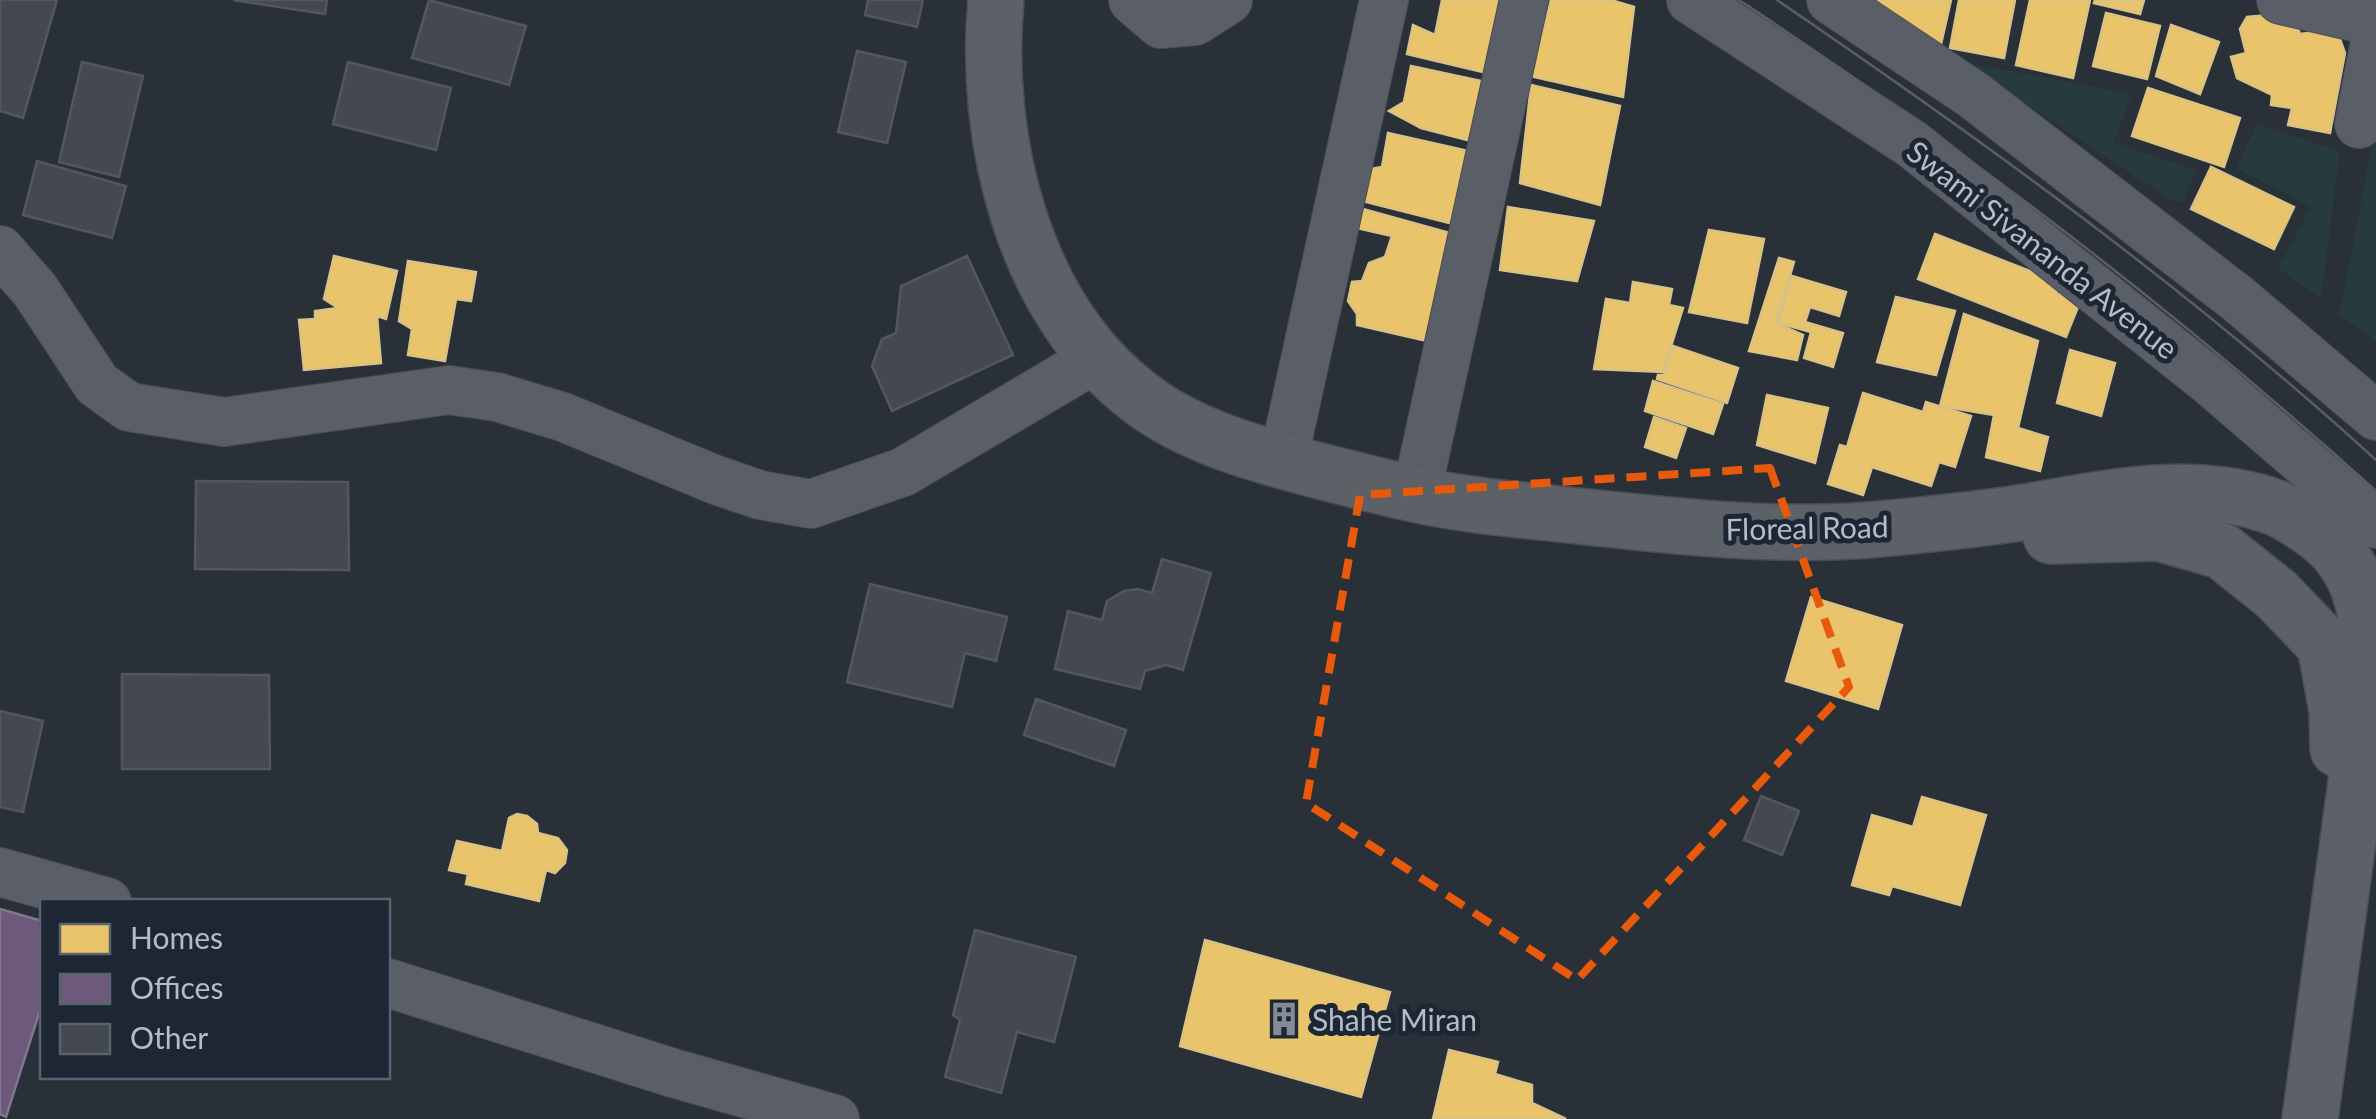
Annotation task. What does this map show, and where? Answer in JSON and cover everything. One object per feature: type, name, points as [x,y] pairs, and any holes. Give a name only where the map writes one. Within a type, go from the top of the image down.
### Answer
[{"type":"main road","name":"Floreal Road","points":[[996,0],[995,102],[1022,232],[1050,291],[1098,358],[1140,398],[1211,438],[1283,462],[1416,495],[1484,506],[1692,526],[1766,532],[1866,530],[2003,515],[2136,493],[2209,492],[2270,506],[2333,544],[2356,577],[2366,604],[2370,640],[2368,688],[2310,1119]]},
{"type":"main road","points":[[1866,530],[2042,536],[2159,533],[2222,551],[2276,594],[2325,645],[2337,710],[2340,892]]},
{"type":"street","points":[[1133,0],[1161,24],[1196,21],[1228,0]]},
{"type":"street","points":[[1283,462],[1384,0]]},
{"type":"street","points":[[1416,495],[1524,0]]},
{"type":"street","name":"Swami Sivananda Avenue","points":[[1691,0],[1912,144],[2211,382],[2376,524]]},
{"type":"street","points":[[1831,0],[1972,94],[2238,299],[2376,416]]},
{"type":"street","points":[[2282,0],[2376,22]]},
{"type":"street","points":[[2359,124],[2376,37]]},
{"type":"street","points":[[0,250],[35,290],[97,384],[130,407],[224,422],[449,390],[497,398],[563,417],[716,480],[760,495],[811,504],[903,472],[1098,358]]},
{"type":"street","points":[[0,872],[95,899]]},
{"type":"street","points":[[390,985],[835,1119]]},
{"type":"highlighted area","points":[[1770,468],[1849,687],[1577,980],[1306,803],[1360,495]]},
{"type":"green space","points":[[1974,64],[2131,94],[2114,143],[2197,170],[2182,203],[2173,201],[2023,102]]},
{"type":"green space","points":[[2257,124],[2340,151],[2321,299],[2278,268],[2311,207],[2236,168]]},
{"type":"green space","points":[[2376,135],[2376,341],[2339,316]]},
{"type":"building: Homes","points":[[1442,0],[1509,0],[1491,74],[1407,54],[1413,25],[1435,35]]},
{"type":"building: Homes","points":[[1551,0],[1611,0],[1634,7],[1623,97],[1530,76],[1534,42],[1540,40]]},
{"type":"building: Homes","points":[[1876,0],[1951,0],[1941,44],[1874,6]]},
{"type":"building: Homes","points":[[1959,0],[2015,0],[2004,58],[1950,48]]},
{"type":"building: Homes","points":[[2030,0],[2090,0],[2073,78],[2016,65]]},
{"type":"building: Homes","points":[[2144,0],[2140,14],[2094,3]]},
{"type":"building: Homes","points":[[2106,13],[2160,26],[2147,79],[2093,66]]},
{"type":"building: Homes","points":[[2292,13],[2300,34],[2308,33],[2309,23],[2336,28],[2345,53],[2330,133],[2288,125],[2292,108],[2271,105],[2272,95],[2237,78],[2231,57],[2246,53],[2240,29],[2247,17]]},
{"type":"building: Homes","points":[[2171,25],[2219,42],[2200,94],[2156,76]]},
{"type":"building: Homes","points":[[1411,66],[1490,83],[1471,141],[1421,128],[1389,111],[1404,102]]},
{"type":"building: Homes","points":[[1531,85],[1620,106],[1600,205],[1520,183]]},
{"type":"building: Homes","points":[[2148,88],[2240,118],[2224,167],[2132,136]]},
{"type":"building: Homes","points":[[1388,133],[1477,153],[1461,226],[1358,200],[1370,169],[1382,167]]},
{"type":"building: Homes","points":[[2211,167],[2294,207],[2274,249],[2191,209]]},
{"type":"building: Homes","points":[[1352,206],[1453,234],[1427,341],[1357,325],[1357,314],[1348,301],[1352,282],[1362,281],[1369,263],[1385,257],[1392,236],[1344,225]]},
{"type":"building: Homes","points":[[1508,207],[1594,221],[1577,281],[1500,270]]},
{"type":"building: Homes","points":[[1709,230],[1764,239],[1747,323],[1689,312]]},
{"type":"building: Homes","points":[[1935,234],[2035,273],[2039,261],[2064,270],[2056,293],[2080,302],[2066,337],[1918,279]]},
{"type":"building: Homes","points":[[334,256],[397,271],[386,319],[377,316],[381,363],[304,370],[299,320],[315,319],[315,311],[338,308],[324,299]]},
{"type":"building: Homes","points":[[1779,258],[1794,262],[1776,323],[1803,335],[1797,360],[1749,351]]},
{"type":"building: Homes","points":[[408,261],[476,272],[471,301],[456,299],[445,361],[408,355],[412,329],[399,321]]},
{"type":"building: Homes","points":[[1792,276],[1846,292],[1839,316],[1810,307],[1805,322],[1843,333],[1833,367],[1804,358],[1811,332],[1778,323]]},
{"type":"building: Homes","points":[[1633,282],[1672,289],[1669,305],[1683,308],[1663,372],[1594,369],[1606,299],[1630,303]]},
{"type":"building: Homes","points":[[1896,297],[1955,311],[1936,375],[1877,362]]},
{"type":"building: Homes","points":[[1964,314],[2038,341],[2018,428],[2048,437],[2040,471],[1986,457],[1994,415],[1940,406]]},
{"type":"building: Homes","points":[[1673,346],[1738,368],[1727,403],[1657,379],[1664,375]]},
{"type":"building: Homes","points":[[2070,350],[2115,363],[2101,416],[2057,403]]},
{"type":"building: Homes","points":[[1653,381],[1723,404],[1713,434],[1645,411]]},
{"type":"building: Homes","points":[[1863,393],[1923,412],[1926,402],[1971,416],[1955,467],[1939,462],[1931,486],[1872,467],[1863,495],[1828,484],[1840,445],[1847,447]]},
{"type":"building: Homes","points":[[1767,395],[1828,408],[1815,463],[1757,445]]},
{"type":"building: Homes","points":[[1654,417],[1686,428],[1676,458],[1645,447]]},
{"type":"building: Homes","points":[[1811,597],[1902,625],[1878,709],[1786,681]]},
{"type":"building: Homes","points":[[1922,797],[1986,815],[1960,905],[1892,886],[1889,895],[1852,885],[1872,815],[1913,827]]},
{"type":"building: Homes","points":[[517,814],[537,824],[538,833],[558,838],[567,850],[565,863],[555,873],[546,870],[539,901],[466,884],[468,874],[449,870],[457,841],[502,851],[509,818]]},
{"type":"building: Homes","name":"Shahe Miran","points":[[1205,940],[1390,992],[1361,1097],[1180,1046]]},
{"type":"building: Homes","points":[[1449,1050],[1498,1062],[1495,1074],[1532,1085],[1532,1103],[1566,1119],[1433,1119]]},
{"type":"building: Offices","points":[[0,909],[40,920],[40,1010],[6,1117],[0,1114]]},
{"type":"building: Other","points":[[0,0],[57,0],[23,118],[0,111]]},
{"type":"building: Other","points":[[233,0],[327,0],[325,14]]},
{"type":"building: Other","points":[[429,0],[526,26],[509,85],[412,58]]},
{"type":"building: Other","points":[[868,0],[923,0],[917,27],[865,15]]},
{"type":"building: Other","points":[[857,51],[906,62],[887,143],[838,132]]},
{"type":"building: Other","points":[[82,62],[143,76],[119,177],[59,162]]},
{"type":"building: Other","points":[[348,62],[451,88],[436,150],[333,124]]},
{"type":"building: Other","points":[[37,161],[126,186],[112,238],[23,215]]},
{"type":"building: Other","points":[[967,256],[1013,355],[892,411],[872,366],[882,339],[896,333],[901,286]]},
{"type":"building: Other","points":[[196,481],[348,482],[349,570],[195,569]]},
{"type":"building: Other","points":[[1162,559],[1211,573],[1183,670],[1166,665],[1145,671],[1140,689],[1055,669],[1068,611],[1102,620],[1107,601],[1124,591],[1152,593]]},
{"type":"building: Other","points":[[870,584],[1007,617],[996,661],[965,653],[952,707],[847,682]]},
{"type":"building: Other","points":[[122,674],[269,675],[270,769],[122,769]]},
{"type":"building: Other","points":[[1036,699],[1126,730],[1114,766],[1024,735]]},
{"type":"building: Other","points":[[0,711],[43,721],[23,812],[0,807]]},
{"type":"building: Other","points":[[1761,796],[1799,811],[1782,855],[1744,840]]},
{"type":"building: Other","points":[[975,930],[1076,957],[1054,1042],[1017,1032],[1001,1093],[945,1077],[960,1020],[953,1015]]},
{"type":"tram line","points":[[1739,0],[1905,114],[2067,234],[2224,359],[2376,491]]},
{"type":"tram line","points":[[1777,0],[1932,108],[2160,277],[2376,460]]},
{"type":"place","name":"Shahe Miran","points":[[1284,1019]]}]
